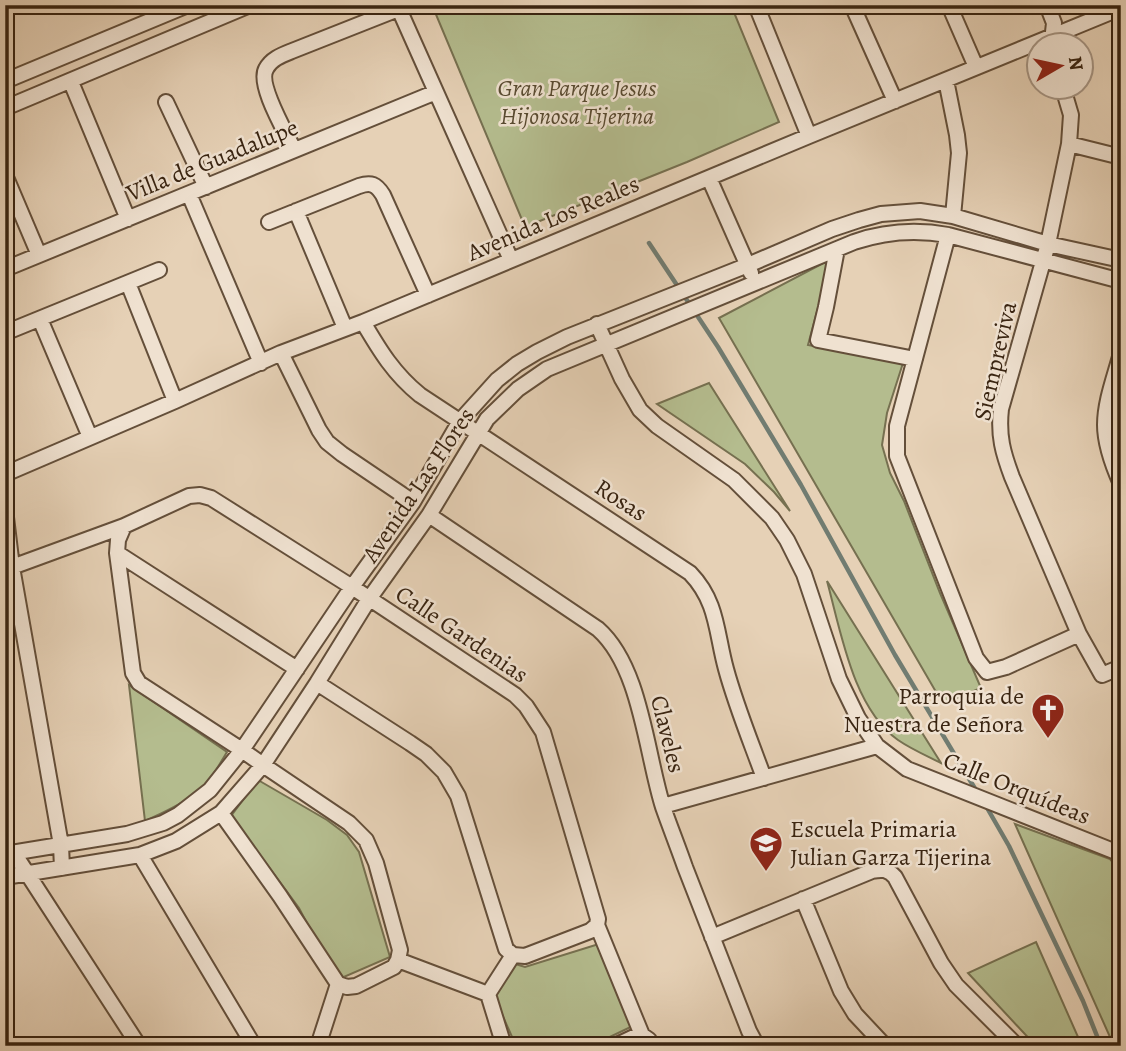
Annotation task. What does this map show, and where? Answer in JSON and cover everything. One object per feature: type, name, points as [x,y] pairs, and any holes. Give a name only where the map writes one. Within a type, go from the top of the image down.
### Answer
[{"type":"street","points":[[5,81],[159,11],[188,5]]},
{"type":"street","points":[[5,108],[250,5]]},
{"type":"street","points":[[756,5],[809,135]]},
{"type":"street","points":[[852,5],[895,101]]},
{"type":"street","points":[[949,5],[976,67]]},
{"type":"street","points":[[1047,5],[1054,23],[1053,32]]},
{"type":"street","points":[[294,150],[267,92],[264,71],[282,55],[403,7],[436,92],[511,260]]},
{"type":"street","name":"Avenida Los Reales","points":[[1070,32],[1121,8]]},
{"type":"street","points":[[159,11],[166,40]]},
{"type":"street","name":"Avenida Los Reales","points":[[5,474],[281,353],[363,322],[809,135],[1024,50]]},
{"type":"street","points":[[946,80],[959,153],[953,216]]},
{"type":"street","points":[[71,82],[128,219]]},
{"type":"street","name":"Villa de Guadalupe","points":[[5,269],[436,92]]},
{"type":"street","points":[[166,102],[206,187]]},
{"type":"street","name":"Siempreviva","points":[[1067,102],[1071,115],[1069,144],[1048,244],[999,428],[1012,477],[1079,634],[1102,676],[1121,667]]},
{"type":"street","points":[[1069,144],[1121,157]]},
{"type":"street","points":[[5,175],[39,255]]},
{"type":"street","points":[[709,178],[755,283]]},
{"type":"street","points":[[269,222],[371,183],[383,195],[428,295]]},
{"type":"street","points":[[189,194],[261,363]]},
{"type":"street","points":[[296,211],[345,328]]},
{"type":"street","name":"Avenida Las Flores","points":[[10,854],[127,834],[163,823],[178,815],[209,790],[242,750],[413,502],[460,421],[497,380],[517,364],[567,337],[832,229],[881,214],[920,211],[953,216],[1048,244],[1121,260]]},
{"type":"street","name":"Avenida Las Flores","points":[[5,877],[140,855],[176,841],[221,813],[263,765],[369,598],[429,515],[477,433],[518,388],[566,360],[870,236],[896,231],[948,235],[1121,281]]},
{"type":"street","points":[[948,235],[897,426],[897,456],[976,658],[987,672],[1006,667],[1079,634]]},
{"type":"street","points":[[837,249],[818,340],[915,359]]},
{"type":"street","points":[[7,332],[159,270]]},
{"type":"street","points":[[128,283],[175,401]]},
{"type":"street","points":[[40,319],[90,437]]},
{"type":"street","name":"Rosas","points":[[363,322],[392,368],[420,395],[691,573],[700,583],[711,603],[726,669],[764,778]]},
{"type":"street","name":"Calle Orquídeas","points":[[597,324],[622,379],[640,410],[657,426],[734,480],[772,517],[804,574],[839,679],[858,718],[877,746],[907,769],[1121,855]]},
{"type":"street","points":[[281,353],[313,420],[327,442],[413,502]]},
{"type":"street","points":[[1121,353],[1118,376],[1106,408],[1104,427],[1113,466],[1121,484]]},
{"type":"street","name":"Calle Gardenias","points":[[124,527],[189,496],[211,498],[515,695],[536,718],[543,732],[598,919],[597,925],[647,1040]]},
{"type":"street","points":[[5,509],[12,567],[61,845],[62,868]]},
{"type":"street","name":"Claveles","points":[[429,515],[598,629],[611,642],[625,665],[634,690],[663,806],[712,937],[757,1046]]},
{"type":"street","points":[[124,527],[118,540],[117,553],[133,673],[139,683],[349,823],[366,840],[376,863],[400,950],[394,967],[356,986],[338,984],[221,813]]},
{"type":"street","points":[[12,567],[124,527]]},
{"type":"street","points":[[117,553],[296,669]]},
{"type":"street","points":[[317,683],[418,749],[444,772],[458,796],[506,949],[513,956],[525,956],[590,931],[597,925]]},
{"type":"street","points":[[663,806],[877,746]]},
{"type":"street","points":[[10,854],[28,873],[139,1046]]},
{"type":"street","points":[[140,855],[254,1046]]},
{"type":"street","points":[[712,937],[873,871],[889,871],[895,877],[941,963],[956,985],[1017,1046]]},
{"type":"street","points":[[803,899],[841,991],[855,1014],[886,1046]]},
{"type":"street","points":[[503,1046],[488,994],[513,956]]},
{"type":"street","points":[[398,960],[488,994]]},
{"type":"street","points":[[318,1046],[338,984]]},
{"type":"street","points":[[615,1046],[635,1035],[647,1040]]},
{"type":"green space","name":"Gran Parque Jesus Hijonosa Tijerina","points":[[432,5],[731,5],[779,122],[525,227]]},
{"type":"green space","points":[[831,259],[808,345],[903,363],[887,413],[882,445],[890,473],[981,688],[943,704],[719,318]]},
{"type":"green space","points":[[709,383],[790,511],[745,464],[657,404]]},
{"type":"green space","points":[[827,581],[941,763],[898,740],[870,709],[851,668]]},
{"type":"green space","points":[[129,685],[227,752],[201,789],[178,805],[145,821]]},
{"type":"green space","points":[[258,780],[327,820],[347,835],[359,852],[390,957],[337,980],[299,908],[231,816]]},
{"type":"green space","points":[[1015,824],[1110,859],[1121,872],[1121,1046],[1114,1046]]},
{"type":"green space","points":[[1036,942],[1082,1046],[1036,1046],[968,973]]},
{"type":"green space","points":[[602,943],[637,1024],[591,1046],[516,1046],[494,996],[512,963],[525,967]]},
{"type":"waterway","points":[[649,243],[718,347],[801,485],[895,655],[977,792]]},
{"type":"waterway","points":[[986,806],[1009,846],[1083,1001],[1101,1046]]},
{"type":"place","name":"Parroquia de Nuestra de Señora","points":[[1048,740]]},
{"type":"place","name":"Escuela Primaria Julian Garza Tijerina","points":[[766,873]]}]
